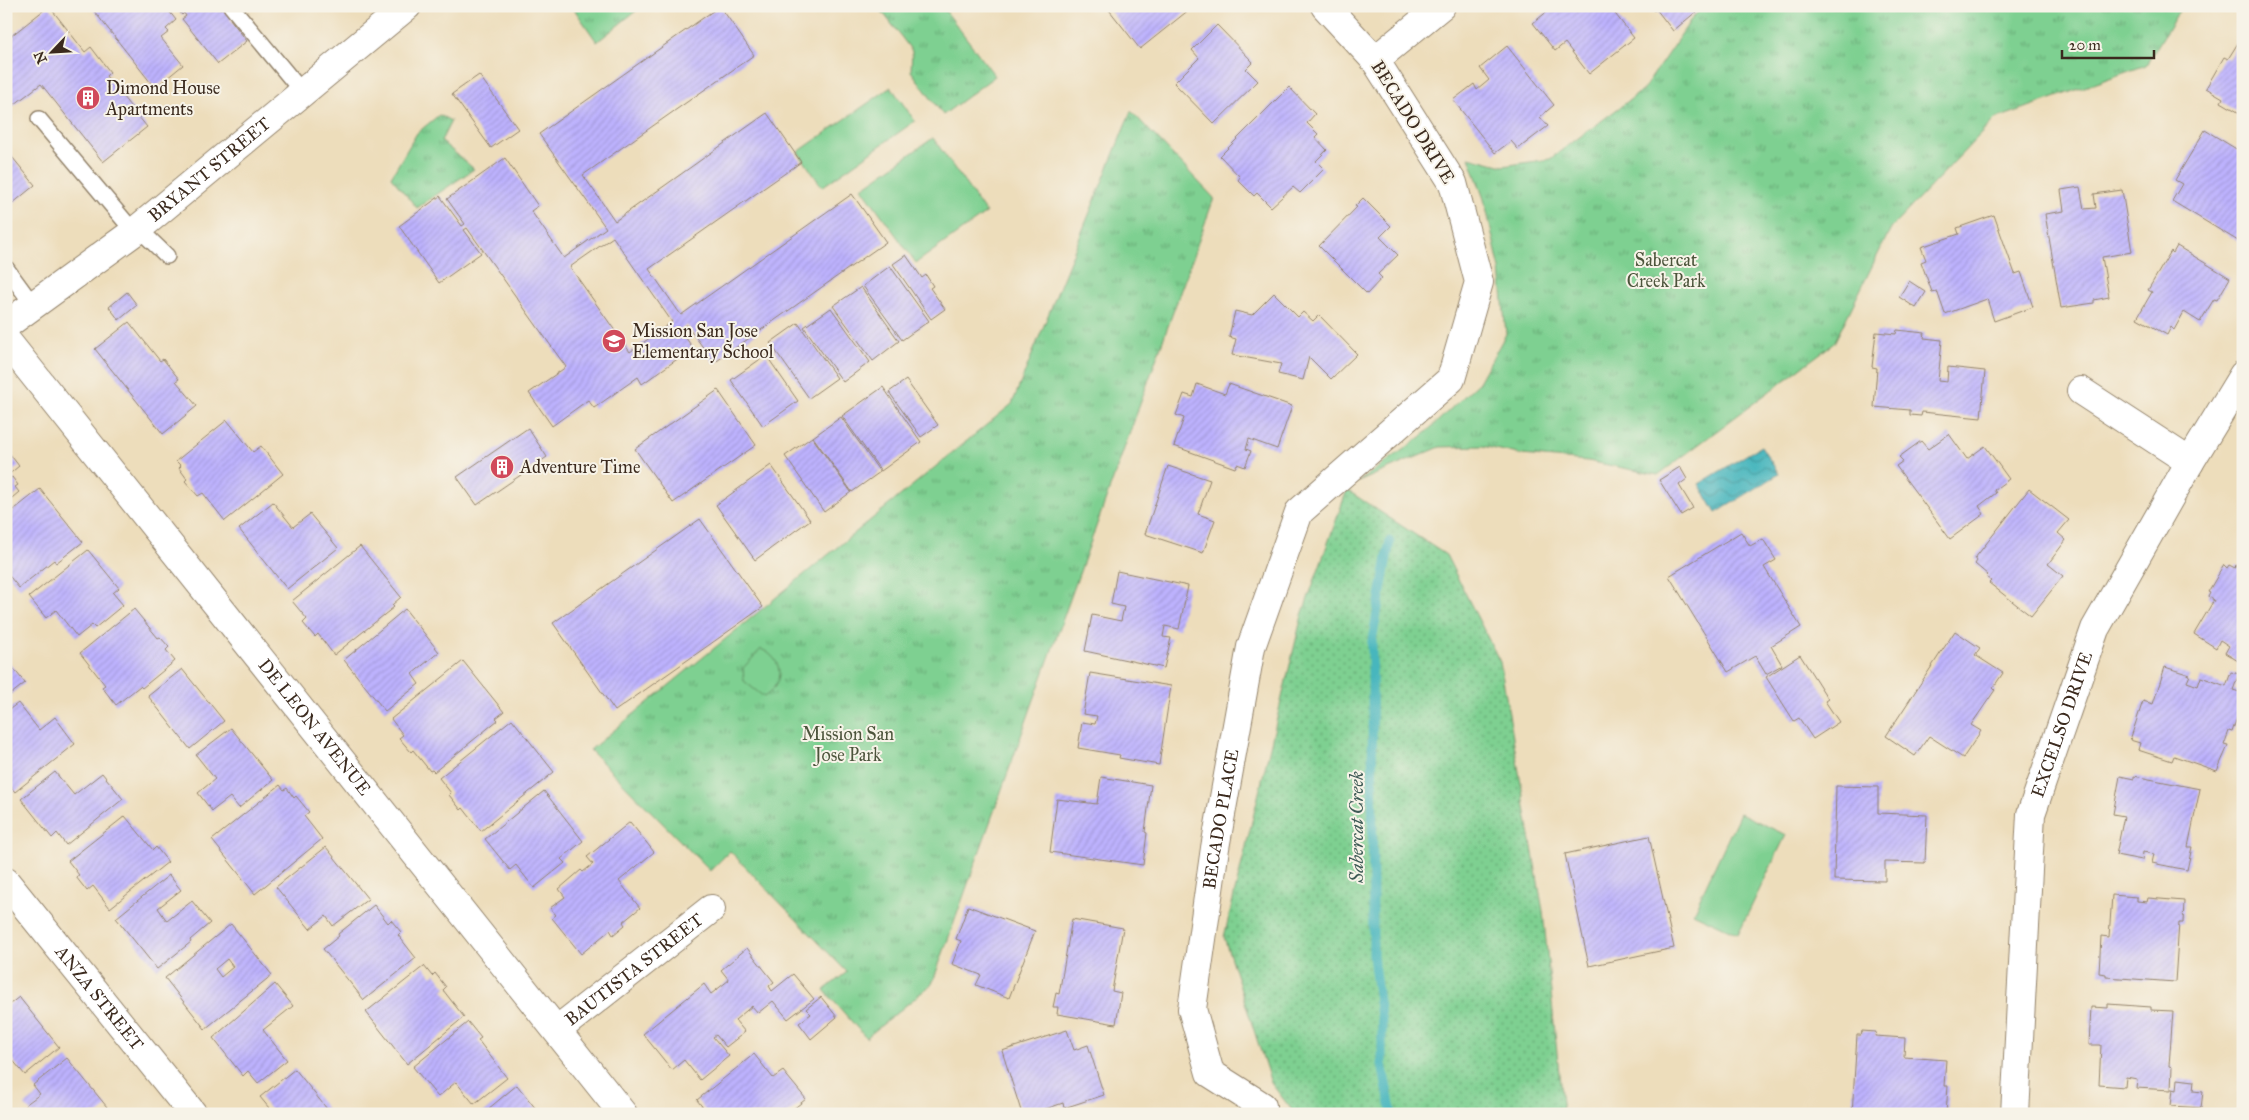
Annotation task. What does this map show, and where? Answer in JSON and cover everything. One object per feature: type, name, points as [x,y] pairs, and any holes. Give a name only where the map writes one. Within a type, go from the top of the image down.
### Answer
[{"type":"street","name":"BRYANT STREET","points":[[6,325],[137,231],[407,6]]},
{"type":"street","name":"BECADO DRIVE","points":[[1299,512],[1450,379],[1479,282],[1453,183],[1375,60],[1325,6]]},
{"type":"street","points":[[1375,60],[1441,6]]},
{"type":"street","name":"DE LEON AVENUE","points":[[6,340],[622,1114]]},
{"type":"street","name":"EXCELSO DRIVE","points":[[2015,1114],[2031,814],[2095,629],[2190,462],[2243,375]]},
{"type":"street","points":[[2080,391],[2190,462]]},
{"type":"street","name":"BECADO PLACE","points":[[1262,1106],[1210,1072],[1192,1009],[1215,848],[1250,646],[1299,512]]},
{"type":"street","name":"ANZA STREET","points":[[6,882],[193,1114]]},
{"type":"street","name":"BAUTISTA STREET","points":[[557,1030],[711,909]]},
{"type":"lane","points":[[231,6],[303,93]]},
{"type":"lane","points":[[40,119],[137,231],[168,256]]},
{"type":"lane","points":[[6,268],[33,305]]},
{"type":"green space","points":[[572,6],[642,6],[597,42]]},
{"type":"green space","points":[[878,6],[942,6],[995,76],[943,115],[911,71],[912,51]]},
{"type":"green space","name":"Sabercat Creek Park","points":[[1704,6],[2182,6],[2146,65],[1995,119],[1891,228],[1834,343],[1658,475],[1588,461],[1522,455],[1483,446],[1440,447],[1358,482],[1421,437],[1479,382],[1506,334],[1500,269],[1484,199],[1469,157],[1503,166],[1550,159],[1643,90],[1693,17]]},
{"type":"green space","points":[[891,87],[915,121],[822,187],[798,152]]},
{"type":"green space","name":"Mission San Jose Park","points":[[1131,111],[1214,198],[932,984],[866,1038],[824,990],[847,972],[730,851],[710,871],[590,750],[1012,404]]},
{"type":"green space","points":[[439,115],[451,121],[441,141],[474,169],[417,208],[391,177],[417,133]]},
{"type":"green space","points":[[933,138],[986,213],[916,263],[862,188]]},
{"type":"green space","points":[[1347,490],[1446,555],[1500,662],[1543,911],[1563,1114],[1295,1114],[1271,1083],[1224,937],[1302,615]]},
{"type":"green space","points":[[761,649],[769,653],[774,659],[778,665],[779,672],[776,685],[764,697],[744,681],[743,668]]},
{"type":"green space","points":[[1740,813],[1786,835],[1738,934],[1693,913]]},
{"type":"water","points":[[1761,446],[1779,474],[1716,513],[1699,484]]},
{"type":"building","name":"Dimond House Apartments","points":[[49,6],[85,52],[91,47],[110,72],[106,76],[147,127],[103,162],[41,84],[6,111],[6,40]]},
{"type":"building","points":[[100,6],[165,6],[176,20],[166,29],[169,32],[161,38],[183,65],[155,88],[94,11]]},
{"type":"building","points":[[175,6],[218,6],[220,9],[224,6],[234,16],[230,19],[247,41],[218,64],[182,19],[186,16],[184,13],[182,15]]},
{"type":"building","points":[[720,6],[754,55],[583,175],[615,221],[767,113],[801,162],[649,269],[681,315],[852,194],[886,242],[714,363],[687,325],[680,330],[693,348],[642,384],[638,377],[594,408],[588,400],[552,426],[529,393],[566,367],[467,228],[464,230],[481,253],[439,283],[399,226],[440,196],[462,226],[465,224],[447,199],[505,158],[538,206],[531,211],[564,258],[606,228],[539,134]],"holes":[[[613,237],[672,322],[630,352],[570,267]]]},
{"type":"building","points":[[1106,6],[1188,6],[1190,9],[1140,49]]},
{"type":"building","points":[[1554,6],[1609,6],[1634,38],[1589,74],[1565,43],[1555,51],[1533,23]]},
{"type":"building","points":[[1650,6],[1703,6],[1673,31],[1656,9],[1654,11]]},
{"type":"building","points":[[1217,25],[1253,62],[1246,69],[1258,81],[1214,124],[1174,83],[1199,58],[1192,50]]},
{"type":"building","points":[[2243,35],[2243,115],[2221,102],[2223,98],[2206,88],[2224,57],[2228,59]]},
{"type":"building","points":[[1507,46],[1554,105],[1540,117],[1548,126],[1518,149],[1511,141],[1495,153],[1453,100],[1474,84],[1477,90],[1489,80],[1480,68]]},
{"type":"building","points":[[479,75],[518,129],[491,148],[452,94]]},
{"type":"building","points":[[1289,87],[1315,114],[1307,123],[1318,134],[1315,137],[1327,150],[1316,161],[1324,169],[1300,193],[1293,187],[1271,207],[1257,193],[1254,196],[1238,180],[1240,177],[1220,156]]},
{"type":"building","points":[[2205,130],[2243,153],[2243,244],[2172,201],[2182,184],[2175,180]]},
{"type":"building","points":[[8,152],[35,185],[12,204],[6,197]]},
{"type":"building","points":[[2080,187],[2084,209],[2096,208],[2094,194],[2122,190],[2132,252],[2102,257],[2109,297],[2094,300],[2094,303],[2061,308],[2045,214],[2064,211],[2061,190]]},
{"type":"building","points":[[1363,198],[1391,226],[1380,237],[1398,255],[1378,274],[1382,278],[1367,294],[1319,246],[1357,207],[1355,206]]},
{"type":"building","points":[[1994,215],[2015,274],[2021,272],[2033,307],[1994,321],[1987,299],[1945,314],[1937,291],[1932,292],[1921,262],[1926,260],[1921,247],[1959,234],[1957,228]]},
{"type":"building","points":[[2177,246],[2230,278],[2217,300],[2214,299],[2200,322],[2184,312],[2174,330],[2171,327],[2167,335],[2137,318],[2152,292],[2148,290],[2171,251],[2173,253]]},
{"type":"building","points":[[906,255],[922,278],[926,275],[933,286],[930,288],[945,309],[931,319],[893,264]]},
{"type":"building","points":[[890,266],[929,321],[902,340],[863,286]]},
{"type":"building","points":[[1909,281],[1926,292],[1916,308],[1899,297]]},
{"type":"building","points":[[861,287],[899,341],[873,361],[833,306]]},
{"type":"building","points":[[127,292],[137,305],[119,320],[109,307]]},
{"type":"building","points":[[1274,293],[1298,317],[1303,312],[1313,321],[1319,315],[1357,354],[1331,379],[1309,357],[1303,380],[1278,374],[1281,364],[1232,355],[1236,339],[1229,337],[1235,311],[1252,315]]},
{"type":"building","points":[[831,308],[870,362],[843,382],[804,327]]},
{"type":"building","points":[[129,322],[160,361],[163,359],[179,379],[176,381],[197,406],[163,434],[95,349]]},
{"type":"building","points":[[798,323],[837,378],[809,398],[770,343]]},
{"type":"building","points":[[1897,330],[1925,333],[1924,338],[1942,340],[1938,381],[1947,382],[1948,367],[1985,371],[1981,418],[1922,412],[1921,416],[1910,415],[1910,410],[1874,407],[1877,368],[1872,367],[1876,332],[1896,334]]},
{"type":"building","points":[[766,355],[798,401],[763,426],[731,380]]},
{"type":"building","points":[[906,380],[938,425],[921,437],[889,392]]},
{"type":"building","points":[[1197,384],[1225,394],[1229,384],[1292,406],[1277,449],[1249,439],[1246,449],[1251,451],[1245,467],[1237,464],[1235,468],[1174,446],[1184,418],[1176,415],[1184,394],[1193,397]]},
{"type":"building","points":[[883,387],[921,442],[881,471],[842,416]]},
{"type":"building","points":[[718,390],[756,445],[673,503],[635,449]]},
{"type":"building","points":[[841,417],[880,472],[852,492],[813,437]]},
{"type":"building","points":[[227,420],[253,452],[261,446],[283,474],[225,521],[203,493],[198,496],[185,481],[187,479],[179,468],[181,466],[176,461]]},
{"type":"building","name":"Adventure Time","points":[[528,428],[547,457],[477,505],[457,477]]},
{"type":"building","points":[[1949,434],[1967,459],[1985,446],[2009,479],[1994,490],[1996,493],[1979,506],[1984,514],[1950,539],[1896,466],[1903,461],[1899,457],[1921,441],[1928,449]]},
{"type":"building","points":[[812,437],[851,492],[824,512],[785,456]]},
{"type":"building","points":[[6,449],[19,466],[7,476],[9,479],[12,477],[18,485],[15,487],[19,492],[6,503]]},
{"type":"building","points":[[771,465],[810,520],[755,560],[716,505]]},
{"type":"building","points":[[1168,466],[1210,480],[1198,514],[1215,520],[1203,553],[1145,534]]},
{"type":"building","points":[[1680,467],[1687,479],[1679,485],[1693,508],[1681,515],[1659,480]]},
{"type":"building","points":[[40,489],[83,542],[56,563],[54,560],[19,588],[6,572],[6,516]]},
{"type":"building","points":[[2029,489],[2069,520],[2058,533],[2066,540],[2048,564],[2063,576],[2031,616],[1989,583],[1991,581],[1986,577],[1988,575],[1975,564],[1977,561],[1975,558]]},
{"type":"building","points":[[273,502],[293,527],[310,514],[338,548],[287,589],[239,529]]},
{"type":"building","points":[[700,519],[763,607],[615,711],[553,623]]},
{"type":"building","points":[[1741,532],[1750,546],[1763,539],[1776,560],[1764,567],[1801,627],[1771,646],[1782,665],[1766,674],[1755,656],[1728,672],[1669,576]]},
{"type":"building","points":[[360,546],[401,597],[392,605],[394,607],[334,655],[318,634],[315,637],[303,623],[307,619],[292,601]]},
{"type":"building","points":[[88,550],[119,588],[113,593],[123,605],[95,628],[92,625],[77,637],[56,610],[46,618],[29,597]]},
{"type":"building","points":[[2224,565],[2227,568],[2229,565],[2235,568],[2236,565],[2243,569],[2243,664],[2225,653],[2229,646],[2220,640],[2216,648],[2194,634],[2214,600],[2208,597],[2210,593],[2208,592]]},
{"type":"building","points":[[1117,571],[1188,586],[1179,629],[1165,626],[1163,637],[1171,638],[1164,668],[1085,651],[1092,615],[1121,621],[1124,607],[1111,604]]},
{"type":"building","points":[[134,609],[158,638],[160,637],[169,647],[166,650],[175,661],[142,688],[140,686],[116,705],[102,687],[105,685],[80,653]]},
{"type":"building","points":[[405,609],[439,652],[412,674],[419,684],[385,711],[344,660]]},
{"type":"building","points":[[1955,631],[1980,648],[1975,655],[2003,673],[1993,688],[1995,690],[1971,725],[1981,731],[1963,758],[1929,736],[1915,756],[1886,736]]},
{"type":"building","points":[[1800,655],[1828,699],[1825,701],[1839,722],[1813,739],[1799,718],[1794,721],[1766,677]]},
{"type":"building","points":[[6,659],[25,683],[6,698]]},
{"type":"building","points":[[463,661],[504,712],[496,718],[498,720],[434,772],[430,771],[413,750],[411,752],[399,738],[403,735],[391,719]]},
{"type":"building","points":[[2165,667],[2190,675],[2187,682],[2198,686],[2201,677],[2226,686],[2231,672],[2239,674],[2233,690],[2243,693],[2243,701],[2232,732],[2229,731],[2224,745],[2228,746],[2217,771],[2174,756],[2172,761],[2138,750],[2140,743],[2130,740],[2143,701],[2153,704]]},
{"type":"building","points":[[182,669],[224,721],[190,749],[148,696]]},
{"type":"building","points":[[1090,673],[1171,686],[1159,765],[1119,758],[1120,755],[1078,748],[1082,722],[1095,724],[1097,716],[1083,714]]},
{"type":"building","points":[[18,703],[39,730],[55,717],[75,744],[15,792],[6,781],[6,712]]},
{"type":"building","points":[[512,719],[554,772],[481,831],[463,808],[461,810],[449,795],[451,793],[439,778]]},
{"type":"building","points":[[231,728],[273,780],[239,808],[230,797],[212,811],[198,793],[215,779],[196,755]]},
{"type":"building","points":[[55,772],[74,795],[102,773],[123,799],[66,845],[57,833],[52,838],[21,799]]},
{"type":"building","points":[[2120,776],[2134,779],[2134,776],[2200,789],[2188,847],[2192,847],[2187,870],[2152,863],[2154,854],[2143,852],[2142,860],[2116,855],[2124,816],[2113,814]]},
{"type":"building","points":[[1101,777],[1151,785],[1143,865],[1050,852],[1057,799],[1097,804]]},
{"type":"building","points":[[280,785],[284,790],[287,788],[294,798],[296,796],[309,812],[304,816],[322,839],[255,894],[212,840]]},
{"type":"building","points":[[1836,786],[1878,787],[1878,813],[1927,815],[1925,863],[1885,862],[1885,881],[1834,880]]},
{"type":"building","points":[[544,791],[583,841],[561,859],[565,863],[534,888],[516,865],[510,870],[485,839]]},
{"type":"building","points":[[125,816],[153,850],[156,847],[168,862],[110,908],[93,886],[87,891],[76,877],[79,875],[68,861]]},
{"type":"building","points":[[630,822],[654,852],[619,881],[640,908],[623,922],[625,925],[613,935],[610,930],[581,954],[552,918],[556,915],[550,908],[565,897],[559,889],[581,870],[583,872],[593,864],[587,857]]},
{"type":"building","points":[[1649,836],[1674,948],[1589,966],[1565,854]]},
{"type":"building","points":[[326,847],[368,899],[333,926],[326,916],[310,929],[276,887]]},
{"type":"building","points":[[169,875],[181,890],[158,908],[167,921],[192,901],[210,923],[190,940],[191,942],[157,969],[116,918]]},
{"type":"building","points":[[2112,895],[2137,897],[2137,901],[2147,902],[2148,898],[2184,901],[2183,923],[2179,923],[2175,982],[2106,977],[2106,974],[2099,973],[2101,936],[2109,937]]},
{"type":"building","points":[[374,905],[388,923],[391,920],[401,932],[398,935],[416,958],[364,1000],[323,949],[339,936],[338,934]]},
{"type":"building","points":[[968,906],[1035,931],[1009,998],[976,985],[981,975],[952,964],[961,941],[956,939]]},
{"type":"building","points":[[1072,919],[1123,928],[1112,991],[1121,993],[1116,1024],[1057,1014],[1058,1007],[1053,1007],[1056,993],[1059,994]]},
{"type":"building","points":[[231,924],[272,975],[205,1029],[165,978]],"holes":[[[227,959],[233,967],[221,977],[215,969]]]},
{"type":"building","points":[[747,948],[774,982],[769,986],[772,991],[793,974],[814,999],[788,1019],[773,1001],[758,1013],[752,1006],[735,1020],[745,1032],[726,1047],[716,1035],[713,1037],[729,1056],[700,1080],[684,1060],[672,1070],[643,1034],[704,984],[711,994],[729,980],[721,970]]},
{"type":"building","points":[[424,966],[432,976],[435,973],[446,987],[443,990],[464,1017],[407,1064],[366,1012]]},
{"type":"building","points":[[275,984],[293,1006],[263,1030],[287,1060],[258,1083],[248,1071],[243,1076],[213,1038]]},
{"type":"building","points":[[19,997],[59,1047],[25,1075],[6,1052],[6,1007]]},
{"type":"building","points":[[821,997],[837,1017],[811,1039],[799,1023],[811,1014],[806,1009]]},
{"type":"building","points":[[2108,1004],[2151,1007],[2151,1010],[2173,1011],[2169,1066],[2172,1067],[2171,1090],[2136,1088],[2137,1079],[2126,1077],[2125,1087],[2099,1085],[2101,1045],[2089,1045],[2091,1007],[2108,1008]]},
{"type":"building","points":[[468,1022],[481,1038],[478,1040],[507,1078],[474,1104],[456,1082],[438,1097],[413,1067]]},
{"type":"building","points":[[1067,1030],[1074,1050],[1088,1045],[1104,1095],[1064,1108],[1063,1103],[1031,1114],[1022,1114],[1002,1051]]},
{"type":"building","points":[[1862,1031],[1876,1032],[1875,1036],[1905,1038],[1904,1057],[1946,1060],[1944,1086],[1948,1086],[1946,1114],[1852,1114],[1857,1035],[1861,1035]]},
{"type":"building","points":[[754,1054],[773,1078],[783,1071],[806,1099],[787,1114],[708,1114],[697,1100]]},
{"type":"building","points":[[67,1058],[107,1107],[98,1114],[32,1114],[25,1105],[40,1094],[33,1085]]},
{"type":"building","points":[[295,1069],[331,1114],[274,1114],[260,1097]]},
{"type":"building","points":[[2178,1079],[2194,1081],[2193,1091],[2203,1092],[2201,1108],[2171,1106],[2173,1089],[2177,1090]]},
{"type":"building","points":[[517,1085],[540,1114],[482,1114]]},
{"type":"waterway","name":"Sabercat Creek","points":[[1390,541],[1372,641],[1373,956],[1382,1024],[1382,1064],[1392,1114]]},
{"type":"place","name":"Dimond House Apartments","points":[[88,98]]},
{"type":"place","name":"Mission San Jose Elementary School","points":[[614,341]]},
{"type":"place","name":"Adventure Time","points":[[502,467]]}]
